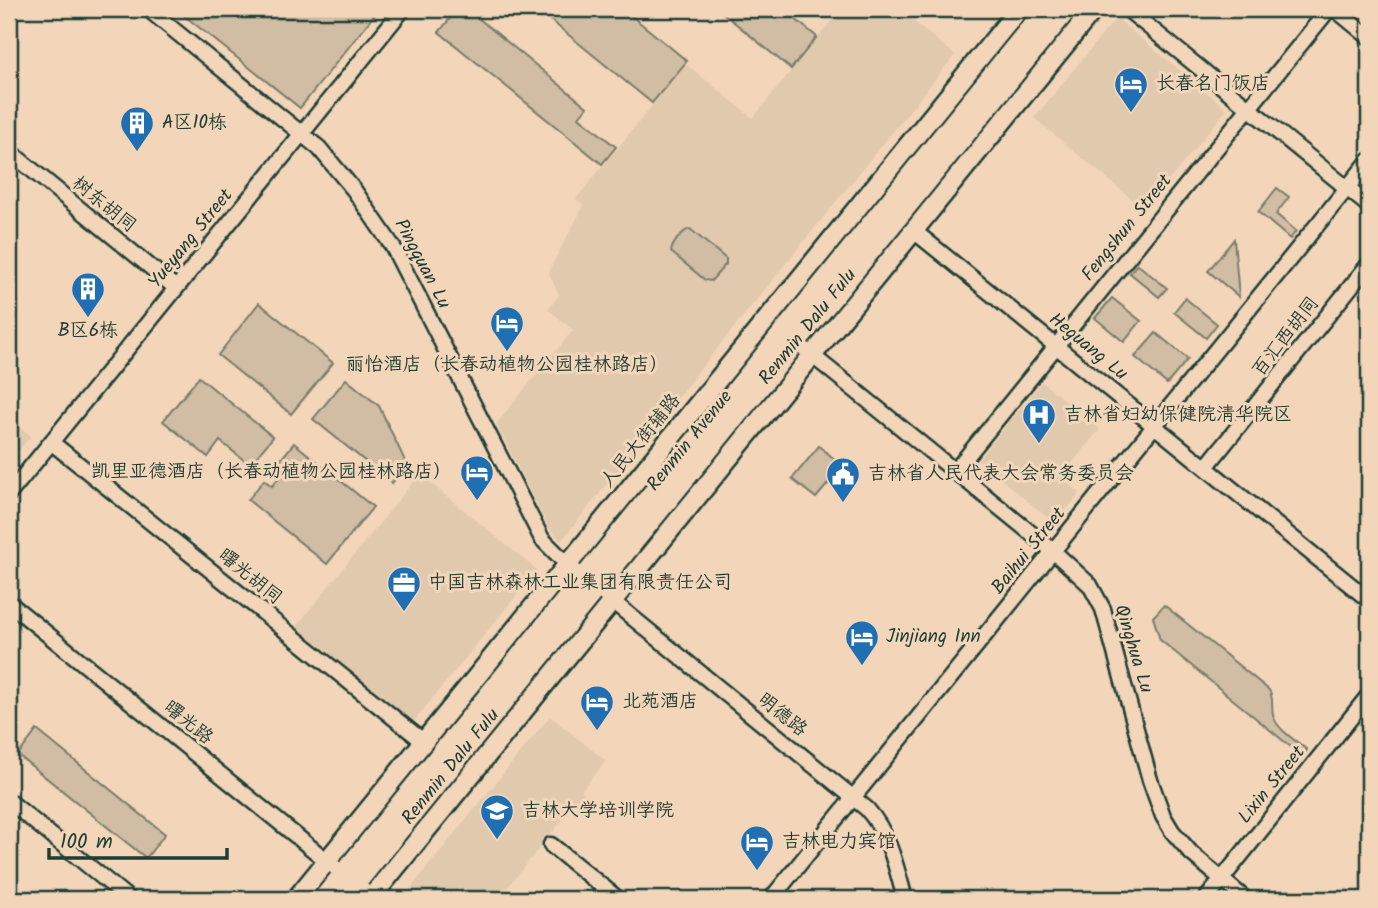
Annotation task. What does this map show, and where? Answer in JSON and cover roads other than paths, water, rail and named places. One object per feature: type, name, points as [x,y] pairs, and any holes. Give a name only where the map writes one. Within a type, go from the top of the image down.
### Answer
[{"type":"main road","name":"人民大街辅路","points":[[296,899],[1019,9]]},
{"type":"main road","name":"Renmin Avenue","points":[[323,899],[349,879],[590,583],[1045,9]]},
{"type":"main road","name":"Renmin Avenue","points":[[590,583],[797,343],[1068,9]]},
{"type":"main road","name":"Renmin Dalu Fulu","points":[[372,899],[1094,9]]},
{"type":"main road","name":"Renmin Avenue","points":[[344,899],[349,879]]},
{"type":"street","name":"Pingquan Lu","points":[[148,9],[302,134],[335,167],[382,229],[542,538],[590,583]]},
{"type":"street","name":"Yueyang Street","points":[[9,494],[403,9]]},
{"type":"street","points":[[1127,9],[1369,205]]},
{"type":"street","name":"Fengshun Street","points":[[955,471],[1329,9]]},
{"type":"street","points":[[1335,9],[1369,37]]},
{"type":"street","name":"树东胡同","points":[[9,151],[176,288]]},
{"type":"street","name":"Baihui Street","points":[[771,899],[1369,161]]},
{"type":"street","name":"Heguang Lu","points":[[914,231],[1369,600]]},
{"type":"street","name":"百汇西胡同","points":[[1206,467],[1369,264]]},
{"type":"street","name":"Qinghua Lu","points":[[797,343],[1053,551],[1090,585],[1103,608],[1150,780],[1163,816],[1181,843],[1245,899]]},
{"type":"street","name":"曙光胡同","points":[[51,442],[424,742]]},
{"type":"street","name":"明德路","points":[[590,583],[867,809],[883,830],[905,899]]},
{"type":"street","name":"曙光路","points":[[9,603],[372,899]]},
{"type":"street","name":"Lixin Street","points":[[1206,899],[1369,695]]},
{"type":"street","points":[[9,801],[129,899]]},
{"type":"street","points":[[551,845],[618,899]]},
{"type":"place","name":"长春名门饭店","points":[[1131,114]]},
{"type":"place","name":"A区10栋","points":[[137,153]]},
{"type":"place","name":"B区6栋","points":[[88,319]]},
{"type":"place","name":"丽怡酒店（长春动植物公园桂林路店）","points":[[507,353]]},
{"type":"place","name":"吉林省妇幼保健院清华院区","points":[[1039,445]]},
{"type":"place","name":"凯里亚德酒店（长春动植物公园桂林路店）","points":[[477,502]]},
{"type":"place","name":"吉林省人民代表大会常务委员会","points":[[843,504]]},
{"type":"place","name":"中国吉林森林工业集团有限责任公司","points":[[404,613]]},
{"type":"place","name":"Jinjiang Inn","points":[[862,667]]},
{"type":"place","name":"北苑酒店","points":[[597,732]]},
{"type":"place","name":"吉林大学培训学院","points":[[497,841]]},
{"type":"place","name":"吉林电力宾馆","points":[[757,872]]}]
